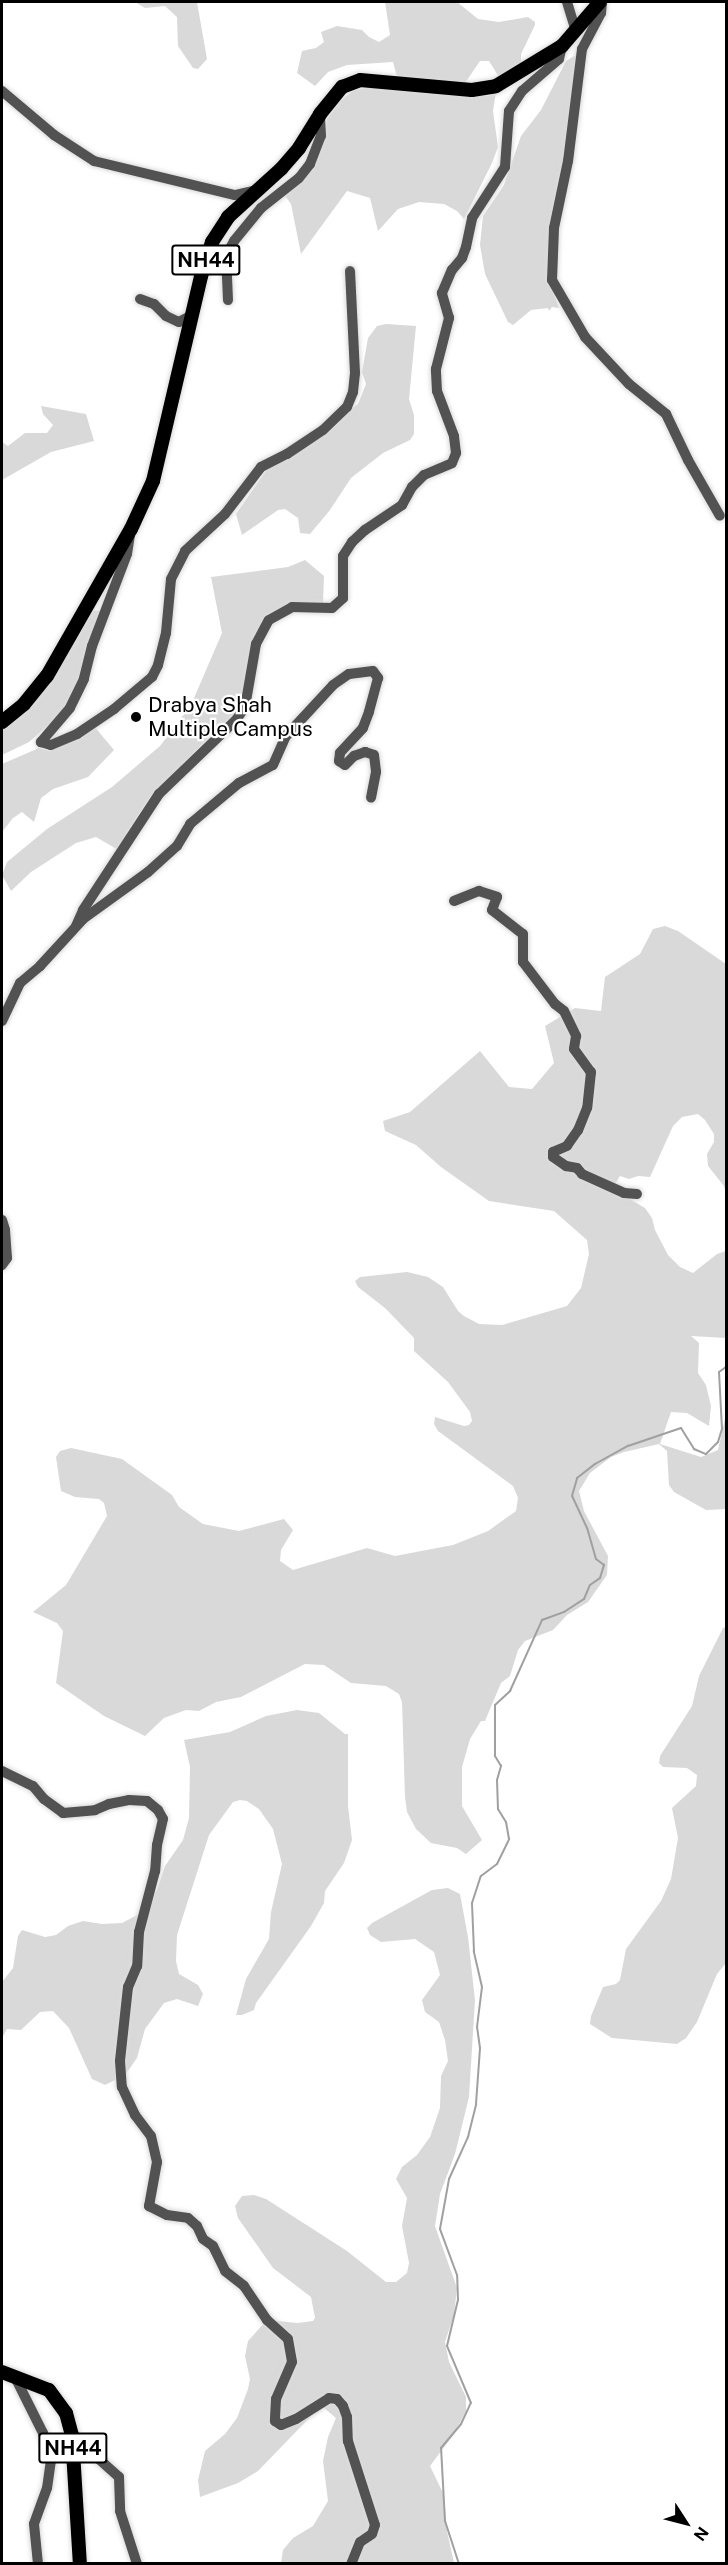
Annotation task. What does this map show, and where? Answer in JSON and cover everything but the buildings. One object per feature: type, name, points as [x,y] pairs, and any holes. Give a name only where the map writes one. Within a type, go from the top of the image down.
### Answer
[{"type":"main road","name":"NH44","points":[[2,722],[24,704],[47,676],[131,529],[159,464],[201,276],[220,226],[299,148],[335,93],[351,82],[378,81],[472,90],[496,86],[562,46],[601,2]]},
{"type":"main road","name":"NH44","points":[[2,2372],[49,2390],[66,2413],[72,2435],[80,2564]]},
{"type":"street","points":[[567,2],[576,32]]},
{"type":"street","points":[[601,2],[601,13],[582,49],[568,161],[554,228],[552,280],[585,337],[629,384],[666,414],[688,460],[720,516]]},
{"type":"street","points":[[76,926],[83,910],[159,794],[230,726],[245,707],[256,644],[268,620],[292,607],[332,608],[343,598],[344,556],[352,542],[365,530],[402,505],[412,488],[424,475],[452,463],[456,453],[454,436],[437,391],[436,369],[449,318],[442,293],[452,270],[462,258],[472,218],[505,167],[510,111],[522,91],[559,59],[562,46]]},
{"type":"street","points":[[2,91],[54,135],[94,161],[235,195],[257,190]]},
{"type":"street","points":[[228,300],[226,255],[234,241],[261,208],[300,178],[310,164],[321,136],[320,114]]},
{"type":"street","points":[[131,529],[127,554],[92,646],[84,679],[70,708],[41,742],[51,745],[77,734],[114,709],[152,677],[158,665],[166,633],[171,579],[185,551],[225,514],[261,467],[288,454],[323,430],[347,406],[353,392],[355,373],[350,271]]},
{"type":"street","points":[[140,299],[154,304],[166,316],[179,322],[192,315]]},
{"type":"street","points":[[2,1021],[20,983],[40,966],[76,926],[148,872],[177,846],[190,824],[239,783],[273,765],[286,736],[333,685],[349,674],[373,671],[378,678],[369,712],[363,728],[340,753],[339,762],[345,765],[354,756],[365,752],[374,755],[376,772],[371,798]]},
{"type":"street","points":[[454,901],[479,891],[497,897],[492,910],[523,934],[523,962],[555,1004],[564,1011],[576,1036],[574,1049],[591,1072],[587,1108],[578,1130],[567,1146],[553,1152],[553,1157],[566,1167],[577,1168],[582,1174],[624,1193],[637,1194]]},
{"type":"street","points":[[2,1220],[7,1258],[2,1265]]},
{"type":"street","points":[[2,1771],[33,1786],[44,1799],[63,1813],[95,1810],[108,1803],[129,1800],[147,1802],[158,1810],[163,1819],[156,1845],[154,1871],[139,1932],[137,1966],[128,1987],[120,2061],[122,2086],[135,2115],[151,2136],[157,2162],[148,2206],[167,2215],[188,2218],[197,2226],[203,2239],[213,2246],[225,2271],[244,2286],[267,2320],[288,2339],[292,2362],[276,2399],[275,2421],[281,2425],[296,2419],[329,2398],[337,2399],[344,2406],[348,2441],[375,2525],[372,2534],[360,2542],[351,2564]]},
{"type":"street","points":[[16,2379],[43,2433],[51,2460],[47,2488],[34,2524],[38,2564]]},
{"type":"street","points":[[72,2435],[120,2477],[120,2511],[137,2564]]},
{"type":"shaded area","points":[[135,2],[197,2],[207,59],[198,69],[193,68],[178,46],[177,17],[165,6],[145,8]]},
{"type":"shaded area","points":[[385,2],[457,2],[478,19],[499,22],[528,17],[535,22],[535,25],[521,54],[521,64],[499,77],[489,61],[480,61],[463,86],[397,77],[393,62],[347,65],[328,72],[315,86],[297,73],[302,51],[316,48],[324,42],[321,32],[337,26],[362,30],[379,42],[390,35]]},
{"type":"shaded area","points":[[578,54],[571,122],[549,227],[547,276],[559,308],[552,307],[549,311],[548,308],[531,310],[513,325],[508,322],[485,274],[480,245],[483,216],[504,185],[521,136],[541,110],[566,61]]},
{"type":"shaded area","points":[[374,87],[489,96],[496,92],[493,111],[498,147],[492,163],[464,219],[457,211],[444,204],[419,202],[398,209],[378,231],[370,198],[347,191],[301,254],[291,204],[285,196],[325,132],[327,119],[340,101],[354,90]]},
{"type":"shaded area","points":[[386,324],[416,326],[409,399],[414,415],[414,434],[410,440],[383,453],[351,478],[330,510],[310,534],[300,533],[298,518],[285,509],[278,510],[242,535],[236,514],[268,468],[358,404],[366,384],[362,372],[368,338],[377,326]]},
{"type":"shaded area","points":[[41,406],[86,414],[94,441],[51,452],[2,480],[2,442],[8,446],[25,433],[47,433],[53,425],[43,414]]},
{"type":"shaded area","points":[[305,560],[324,576],[323,603],[293,602],[260,632],[240,706],[228,723],[213,733],[150,797],[127,832],[120,851],[96,837],[76,843],[31,872],[11,891],[2,875],[7,862],[47,829],[112,787],[160,746],[191,705],[222,633],[211,577],[288,567]]},
{"type":"shaded area","points":[[84,610],[102,611],[81,678],[67,709],[29,742],[2,755],[2,729],[29,705]]},
{"type":"shaded area","points":[[94,726],[114,750],[88,777],[53,789],[41,798],[34,822],[22,812],[13,818],[2,832],[2,764],[39,748],[49,751]]},
{"type":"shaded area","points":[[665,926],[678,931],[726,964],[726,1194],[724,1186],[708,1166],[707,1154],[714,1142],[714,1134],[698,1114],[682,1117],[673,1126],[650,1177],[638,1176],[629,1179],[620,1176],[615,1184],[618,1192],[645,1208],[652,1218],[655,1230],[668,1255],[680,1267],[693,1273],[717,1254],[726,1251],[726,1338],[691,1336],[699,1343],[698,1373],[706,1385],[711,1406],[709,1426],[687,1413],[671,1412],[660,1444],[701,1457],[718,1450],[726,1414],[726,1509],[706,1510],[674,1492],[669,1485],[667,1451],[659,1444],[611,1457],[590,1473],[579,1491],[584,1511],[608,1556],[607,1575],[588,1602],[567,1615],[553,1630],[525,1641],[518,1650],[510,1676],[501,1683],[485,1721],[481,1721],[470,1739],[462,1767],[462,1806],[482,1840],[466,1854],[457,1848],[431,1843],[416,1829],[407,1812],[405,1797],[402,1702],[399,1694],[386,1686],[351,1683],[324,1665],[305,1664],[241,1697],[216,1702],[199,1711],[186,1710],[164,1718],[145,1736],[104,1716],[56,1683],[63,1631],[57,1623],[33,1612],[66,1585],[107,1516],[104,1503],[99,1499],[75,1497],[61,1491],[56,1457],[60,1451],[71,1448],[122,1459],[172,1495],[179,1507],[203,1524],[239,1531],[284,1519],[293,1530],[281,1550],[280,1561],[293,1570],[367,1548],[395,1556],[453,1545],[488,1531],[516,1511],[518,1498],[513,1486],[438,1431],[434,1424],[435,1417],[464,1426],[469,1425],[472,1421],[470,1412],[448,1382],[414,1351],[414,1338],[385,1308],[358,1287],[355,1281],[360,1277],[407,1272],[428,1277],[443,1287],[458,1311],[464,1316],[479,1324],[502,1325],[567,1306],[581,1288],[589,1254],[587,1240],[554,1211],[489,1201],[441,1167],[416,1145],[385,1131],[383,1121],[410,1112],[480,1051],[509,1087],[532,1089],[554,1063],[545,1026],[575,1008],[601,1011],[605,977],[640,954],[653,929]]},
{"type":"shaded area","points":[[726,1627],[726,1963],[717,1974],[697,2022],[686,2038],[677,2044],[612,2038],[590,2024],[591,2016],[603,1987],[616,1984],[620,1980],[626,1949],[661,1901],[671,1879],[678,1838],[672,1808],[696,1786],[697,1775],[687,1768],[663,1767],[659,1763],[660,1756],[692,1706],[699,1676],[723,1628]]},
{"type":"shaded area","points":[[297,1710],[319,1713],[348,1734],[348,1806],[352,1840],[344,1863],[325,1891],[324,1903],[311,1926],[256,2003],[254,2010],[236,2015],[246,1979],[269,1939],[271,1912],[282,1864],[273,1829],[259,1809],[247,1801],[240,1800],[233,1802],[209,1835],[177,1935],[176,1961],[179,1974],[198,1985],[203,1994],[198,2006],[177,1999],[164,2003],[145,2029],[137,2058],[125,2075],[105,2085],[92,2079],[69,2028],[53,2011],[40,2012],[21,2030],[7,2029],[2,2038],[2,1982],[13,1968],[18,1936],[22,1930],[45,1937],[56,1935],[68,1926],[83,1921],[102,1924],[122,1923],[141,1913],[157,1890],[165,1866],[183,1840],[189,1818],[190,1767],[184,1740],[230,1732],[266,1716]]},
{"type":"shaded area","points":[[448,1888],[460,1894],[468,1937],[475,2000],[469,2097],[455,2154],[440,2194],[435,2226],[457,2288],[454,2315],[445,2342],[449,2362],[466,2397],[466,2411],[454,2434],[430,2466],[444,2495],[447,2531],[454,2563],[281,2563],[283,2550],[293,2538],[313,2526],[328,2501],[323,2461],[328,2437],[336,2418],[324,2408],[317,2410],[258,2471],[238,2483],[200,2497],[198,2480],[205,2451],[225,2434],[237,2418],[248,2389],[250,2379],[245,2356],[248,2341],[267,2320],[298,2323],[313,2321],[315,2318],[311,2297],[273,2268],[238,2218],[235,2206],[242,2196],[254,2195],[266,2199],[347,2251],[386,2282],[396,2282],[407,2273],[409,2263],[402,2226],[407,2198],[396,2179],[402,2167],[417,2155],[430,2137],[440,2108],[441,2076],[448,2061],[445,2040],[439,2022],[425,2012],[422,2000],[440,1975],[434,1952],[415,1939],[381,1942],[370,1935],[367,1928],[432,1890]]},
{"type":"waterway","points":[[459,2564],[445,2521],[441,2448],[461,2424],[471,2403],[447,2346],[458,2300],[457,2275],[440,2229],[449,2179],[468,2137],[476,2104],[480,2048],[477,2027],[482,1987],[474,1951],[472,1903],[481,1876],[497,1864],[509,1839],[506,1822],[498,1809],[497,1780],[501,1766],[495,1756],[495,1705],[510,1691],[542,1620],[564,1612],[584,1599],[590,1585],[600,1578],[604,1565],[596,1559],[587,1528],[572,1496],[577,1478],[595,1464],[628,1446],[681,1428],[694,1449],[706,1454],[718,1442],[722,1429],[719,1372],[726,1367]]},
{"type":"place","name":"Drabya Shah Multiple Campus","points":[[136,717]]}]
